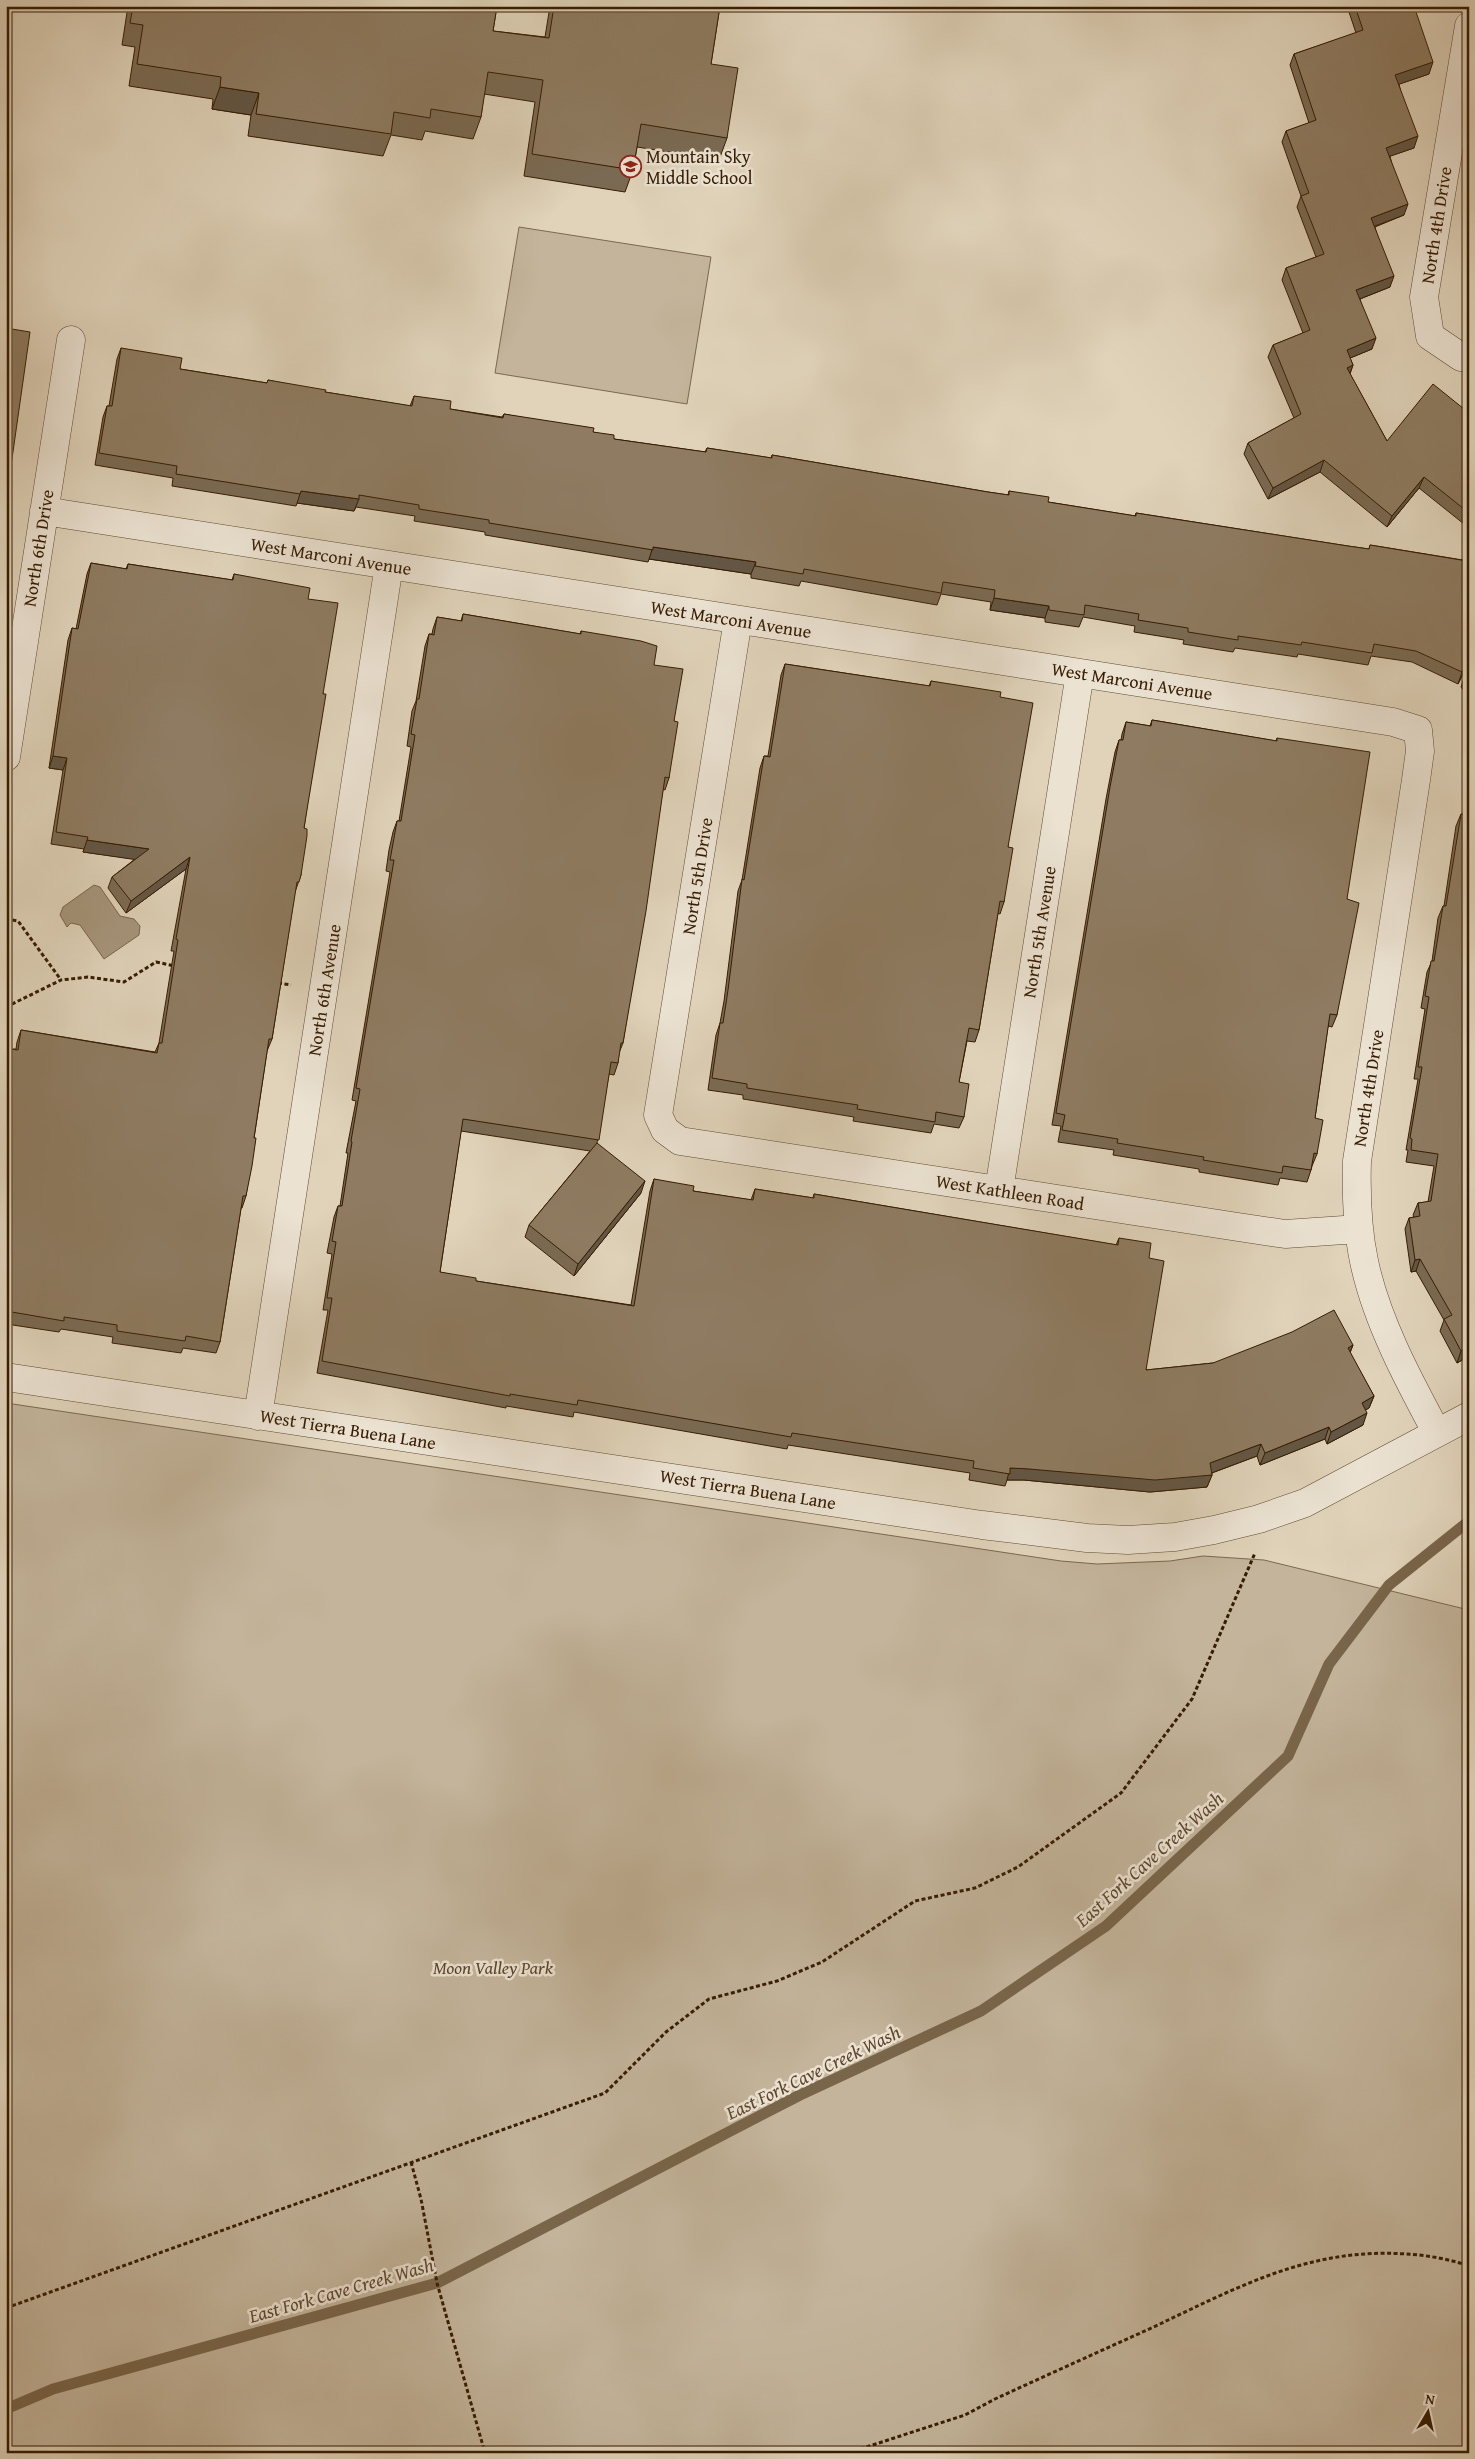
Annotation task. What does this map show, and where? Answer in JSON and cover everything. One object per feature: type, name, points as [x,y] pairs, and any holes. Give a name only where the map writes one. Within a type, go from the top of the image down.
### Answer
[{"type":"street","name":"North 4th Drive","points":[[1469,26],[1424,298],[1430,336],[1461,357],[1469,358]]},
{"type":"street","name":"North 6th Drive","points":[[6,756],[71,340]]},
{"type":"street","name":"West Marconi Avenue","points":[[44,511],[1393,722],[1418,730]]},
{"type":"street","name":"North 6th Avenue","points":[[258,1416],[389,565]]},
{"type":"street","name":"North 5th Drive","points":[[665,1130],[658,1115],[738,620]]},
{"type":"street","name":"North 5th Avenue","points":[[998,1190],[1080,673]]},
{"type":"street","name":"North 4th Drive","points":[[1418,730],[1420,752],[1357,1162],[1356,1195],[1364,1262],[1381,1316],[1416,1394],[1437,1434]]},
{"type":"street","name":"West Kathleen Road","points":[[665,1130],[680,1141],[1286,1234],[1359,1229]]},
{"type":"street","name":"West Tierra Buena Lane","points":[[6,1377],[982,1525],[1087,1538],[1128,1540],[1176,1537],[1214,1530],[1286,1510],[1305,1503],[1469,1416]]},
{"type":"path","points":[[6,919],[18,921],[61,980]]},
{"type":"path","points":[[6,1007],[61,980],[88,977],[124,982],[156,962],[184,967]]},
{"type":"path","points":[[276,983],[324,991]]},
{"type":"path","points":[[6,2308],[605,2093],[666,2032],[709,1999],[777,1981],[822,1962],[915,1901],[974,1888],[1018,1866],[1122,1793],[1192,1699],[1256,1549]]},
{"type":"path","points":[[411,2162],[421,2199],[437,2283],[485,2453]]},
{"type":"path","points":[[848,2453],[966,2415],[994,2399],[1219,2295],[1284,2268],[1325,2258],[1383,2252],[1425,2255],[1469,2266]]},
{"type":"green space","points":[[519,227],[711,257],[687,404],[495,373]]},
{"type":"green space","name":"Moon Valley Park","points":[[6,1403],[1061,1561],[1097,1564],[1170,1561],[1203,1556],[1264,1560],[1469,1610],[1469,2453],[6,2453]]},
{"type":"shaded area","points":[[94,885],[100,887],[120,916],[134,919],[140,926],[139,935],[104,959],[80,925],[71,923],[67,927],[60,915],[63,907]]},
{"type":"building","points":[[133,6],[497,6],[493,31],[549,38],[554,6],[720,6],[711,64],[738,68],[727,138],[641,124],[633,170],[532,154],[543,80],[488,72],[481,117],[431,109],[430,118],[394,112],[391,134],[256,114],[259,93],[220,87],[221,77],[137,64],[143,25],[130,23]]},
{"type":"building","points":[[1355,6],[1414,6],[1433,62],[1395,75],[1418,136],[1386,148],[1408,204],[1371,218],[1394,276],[1356,290],[1376,338],[1347,350],[1353,365],[1347,368],[1387,441],[1433,384],[1469,413],[1469,513],[1424,477],[1392,516],[1324,460],[1273,488],[1248,443],[1301,414],[1273,345],[1310,330],[1286,268],[1324,254],[1301,196],[1309,193],[1286,131],[1316,120],[1294,54],[1363,30]]},
{"type":"building","points":[[6,328],[30,332],[6,501]]},
{"type":"building","points":[[121,348],[182,358],[180,369],[267,383],[268,380],[326,390],[325,392],[412,406],[414,396],[451,401],[450,409],[503,418],[504,414],[594,428],[593,432],[614,435],[614,439],[706,452],[707,448],[772,458],[772,455],[988,492],[1009,495],[1009,491],[1049,497],[1048,502],[1136,516],[1136,513],[1348,546],[1369,549],[1370,545],[1469,561],[1469,659],[1462,672],[1416,651],[1374,644],[1372,653],[1302,642],[1301,645],[1238,636],[1238,640],[1188,632],[1188,628],[1138,620],[1139,614],[1085,605],[1084,615],[1049,610],[1049,606],[994,598],[995,590],[943,582],[941,593],[804,569],[803,574],[755,566],[756,562],[653,547],[653,550],[489,523],[489,520],[419,509],[419,505],[359,495],[359,499],[301,491],[300,494],[176,474],[177,466],[99,453],[107,406],[112,406]]},
{"type":"building","points":[[91,563],[127,569],[128,564],[233,580],[234,574],[310,588],[308,599],[338,603],[323,694],[326,694],[304,828],[307,829],[307,836],[301,875],[299,882],[297,882],[272,1039],[269,1039],[254,1138],[256,1138],[252,1166],[246,1196],[243,1196],[220,1342],[186,1336],[185,1341],[117,1331],[117,1325],[64,1317],[64,1321],[6,1311],[6,1070],[10,1049],[18,1050],[21,1030],[157,1053],[159,1043],[162,1043],[178,940],[176,939],[190,857],[131,901],[112,877],[149,849],[87,840],[88,837],[56,832],[67,758],[53,756],[72,628],[78,629]]},
{"type":"building","points":[[463,614],[581,634],[581,631],[641,641],[657,646],[654,665],[683,669],[674,721],[678,722],[669,778],[665,777],[646,911],[623,1043],[621,1043],[618,1063],[611,1062],[599,1140],[463,1119],[440,1272],[476,1278],[476,1281],[634,1306],[654,1179],[694,1186],[693,1191],[753,1200],[755,1189],[814,1198],[814,1194],[1118,1245],[1119,1238],[1151,1243],[1149,1258],[1164,1261],[1146,1370],[1213,1363],[1292,1332],[1334,1310],[1353,1345],[1348,1348],[1374,1396],[1362,1403],[1367,1413],[1331,1432],[1329,1427],[1265,1453],[1261,1444],[1210,1463],[1212,1475],[1155,1480],[1010,1468],[1010,1474],[973,1468],[974,1461],[792,1433],[791,1437],[578,1400],[577,1405],[510,1394],[510,1396],[322,1361],[332,1298],[327,1298],[336,1242],[332,1241],[338,1206],[342,1206],[360,1089],[356,1088],[394,860],[390,860],[397,821],[401,821],[415,735],[411,734],[417,699],[419,699],[429,634],[434,635],[437,617],[462,621]]},
{"type":"building","points":[[785,664],[930,686],[931,681],[1001,692],[1000,697],[1033,703],[1008,847],[1013,848],[1004,902],[1000,901],[979,1030],[969,1028],[959,1082],[969,1084],[964,1117],[936,1112],[935,1122],[857,1109],[858,1105],[747,1088],[747,1084],[712,1078],[720,1023],[723,1023],[728,990],[742,879],[744,880],[764,756],[770,757]]},
{"type":"building","points":[[1152,720],[1277,741],[1277,738],[1370,752],[1347,899],[1359,903],[1337,1015],[1330,1014],[1315,1118],[1323,1120],[1317,1154],[1314,1153],[1311,1170],[1283,1166],[1282,1173],[1203,1160],[1204,1157],[1117,1143],[1118,1139],[1062,1130],[1065,1115],[1056,1113],[1119,740],[1123,740],[1126,722],[1151,726]]},
{"type":"building","points":[[1469,794],[1469,1347],[1461,1351],[1444,1319],[1452,1315],[1420,1259],[1415,1260],[1409,1218],[1420,1216],[1418,1203],[1431,1201],[1438,1154],[1411,1150],[1412,1139],[1410,1138],[1422,1067],[1418,1067],[1429,997],[1425,996],[1431,961],[1434,961],[1443,906],[1446,906],[1461,814],[1465,815]]},
{"type":"building","points":[[597,1143],[645,1181],[578,1264],[529,1225]]},
{"type":"waterway","name":"East Fork Cave Creek Wash","points":[[6,2409],[53,2389],[437,2283],[800,2095],[981,2011],[1106,1926],[1288,1756],[1329,1664],[1389,1585],[1469,1521]]},
{"type":"place","name":"Mountain Sky Middle School","points":[[630,166]]}]
